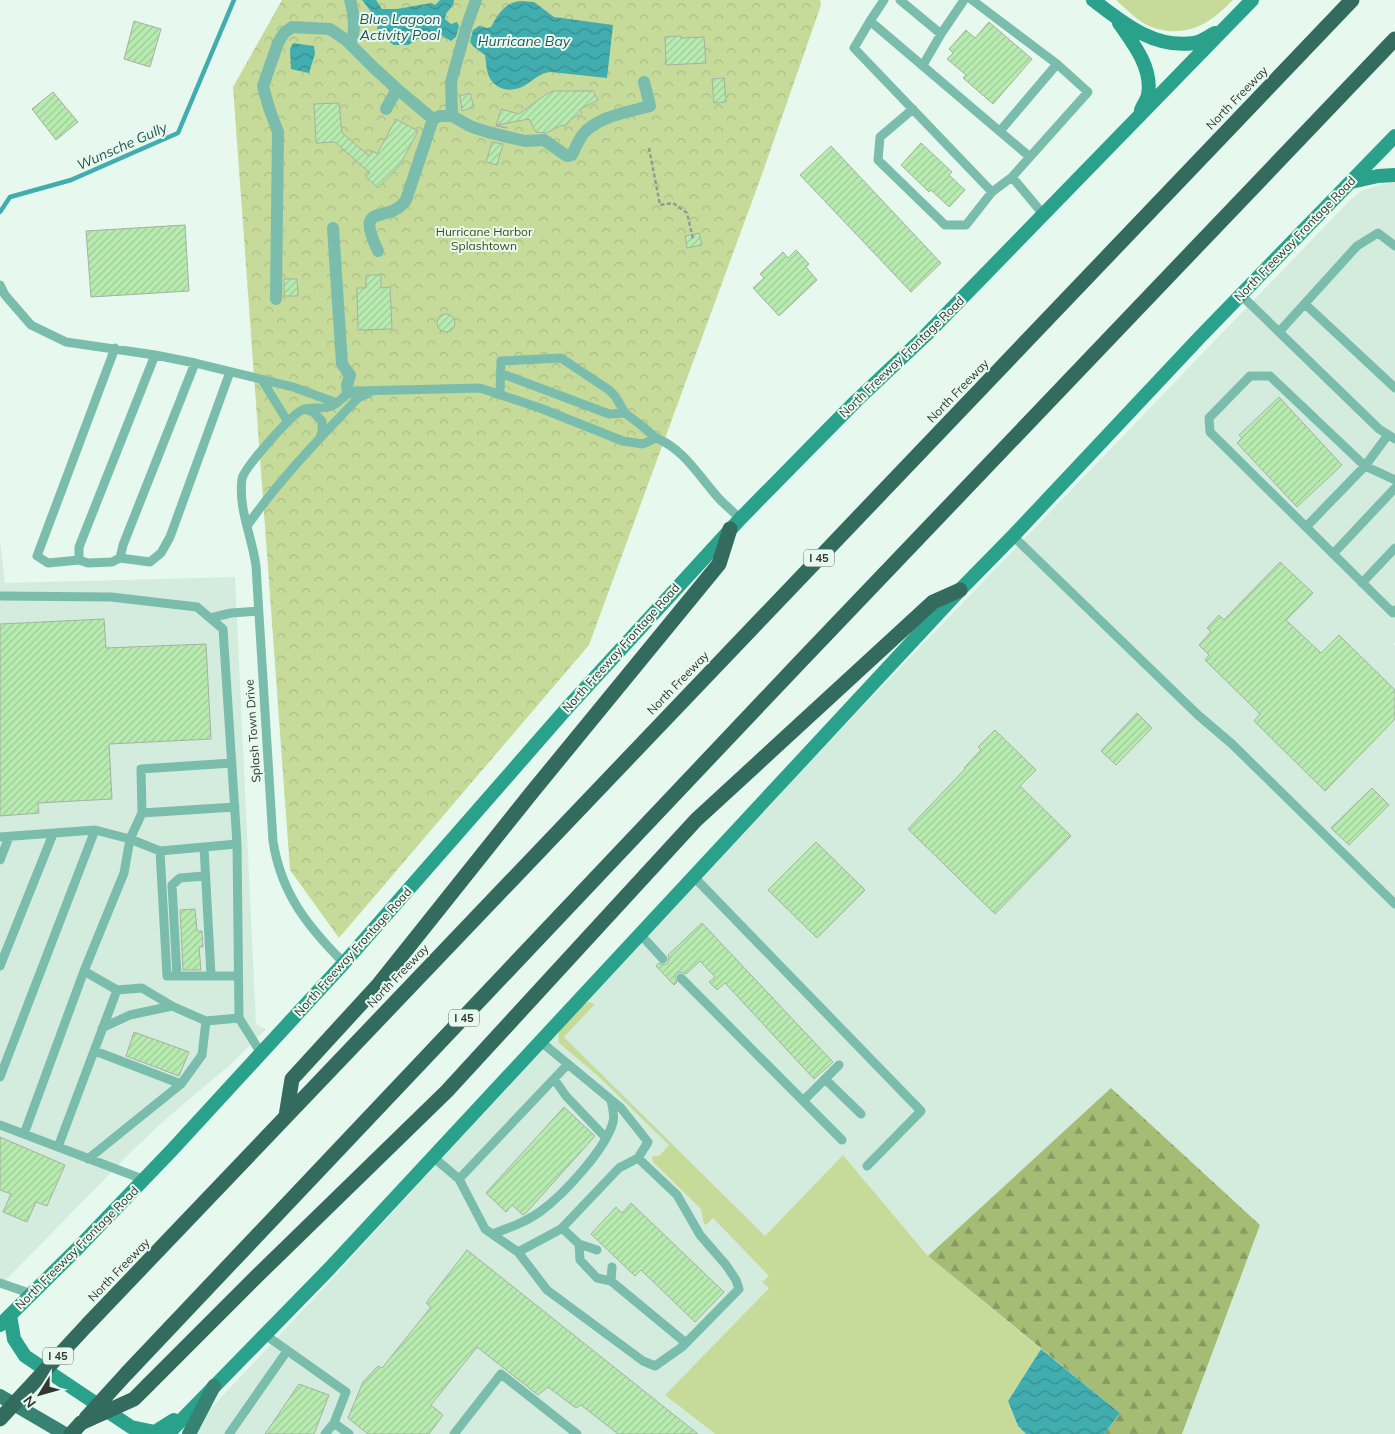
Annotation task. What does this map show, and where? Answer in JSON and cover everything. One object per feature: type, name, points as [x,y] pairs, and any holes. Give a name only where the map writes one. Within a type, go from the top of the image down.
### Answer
[{"type":"highway","name":"North Freeway","points":[[27,1389],[1352,0]]},
{"type":"highway","name":"I 45","points":[[76,1429],[807,655],[1395,39]]},
{"type":"highway","points":[[286,1116],[292,1079],[379,984],[533,791],[719,564],[735,524]]},
{"type":"highway","points":[[76,1429],[134,1399],[287,1246],[447,1091],[696,820],[932,602],[960,590]]},
{"type":"highway","points":[[0,1404],[27,1389]]},
{"type":"highway","name":"I 45","points":[[0,1419],[27,1389]]},
{"type":"main road","points":[[1093,0],[1144,36],[1167,43],[1196,43],[1226,27]]},
{"type":"main road","name":"North Freeway Frontage Road","points":[[5,1320],[145,1180],[344,963],[568,707],[735,524],[856,401],[926,335],[1252,0]]},
{"type":"main road","points":[[1114,16],[1138,50],[1147,75],[1148,96],[1136,119]]},
{"type":"main road","name":"North Freeway Frontage Road","points":[[168,1434],[330,1268],[960,590],[1395,136]]},
{"type":"main road","points":[[1351,182],[1378,176],[1395,175]]},
{"type":"main road","points":[[5,1320],[25,1356],[131,1427],[155,1432],[189,1411]]},
{"type":"main road","points":[[189,1434],[214,1386]]},
{"type":"main road","points":[[0,1396],[65,1434]]},
{"type":"street","points":[[350,0],[353,12],[354,36],[350,44]]},
{"type":"street","points":[[452,116],[451,82],[461,43],[476,0]]},
{"type":"street","points":[[276,299],[278,132],[269,108],[264,86],[284,33],[292,27],[330,29],[350,44],[397,89],[433,119]]},
{"type":"street","points":[[378,251],[370,232],[369,223],[373,217],[380,213],[394,212],[406,200],[433,119],[440,116],[452,116],[472,127],[525,142],[544,140],[567,156],[572,155],[584,133],[595,124],[650,106],[644,82]]},
{"type":"street","points":[[386,109],[397,89]]},
{"type":"street","points":[[333,228],[342,364],[350,374],[347,384],[348,393]]},
{"type":"lane","points":[[884,0],[854,48],[992,192]]},
{"type":"lane","points":[[900,0],[942,34]]},
{"type":"lane","points":[[923,65],[964,0]]},
{"type":"lane","points":[[913,109],[880,136],[878,160],[945,225],[966,225],[992,192],[1012,177],[1088,92],[1058,64],[972,0]]},
{"type":"lane","points":[[870,21],[1030,157]]},
{"type":"lane","points":[[1000,131],[1058,64]]},
{"type":"lane","points":[[1012,177],[1043,214]]},
{"type":"lane","points":[[1279,332],[1357,246],[1378,233],[1395,246]]},
{"type":"lane","points":[[0,285],[5,295],[31,325],[66,342],[115,348],[195,363],[293,387],[337,403]]},
{"type":"lane","points":[[1241,295],[1379,429],[1391,437],[1306,527]]},
{"type":"lane","points":[[1305,304],[1395,388]]},
{"type":"lane","points":[[115,348],[37,556],[48,563],[79,560],[112,562],[120,558],[150,562],[161,553],[170,537],[230,372]]},
{"type":"lane","points":[[79,560],[79,547],[155,355]]},
{"type":"lane","points":[[500,394],[500,361],[561,358],[609,390],[625,413],[656,438],[678,451],[716,495],[735,524]]},
{"type":"lane","points":[[120,558],[123,545],[195,363]]},
{"type":"lane","points":[[500,373],[609,414],[625,413]]},
{"type":"lane","points":[[1395,480],[1365,466],[1270,376],[1250,376],[1209,418],[1210,432],[1393,613],[1395,610]]},
{"type":"lane","points":[[262,380],[288,422],[304,409],[330,407],[348,393],[358,391],[480,388],[540,408],[623,441],[643,444],[656,438]]},
{"type":"lane","points":[[246,526],[277,486],[358,398],[373,391],[382,390]]},
{"type":"lane","points":[[304,409],[318,415],[322,421],[322,432],[319,440]]},
{"type":"lane","name":"Splash Town Drive","points":[[288,422],[251,463],[242,477],[242,509],[254,550],[273,840],[276,862],[284,883],[300,913],[344,963]]},
{"type":"lane","points":[[1333,554],[1395,488]]},
{"type":"lane","points":[[1013,536],[1178,696],[1232,744],[1395,904]]},
{"type":"lane","points":[[1362,583],[1395,548]]},
{"type":"lane","points":[[0,596],[111,597],[197,607],[222,629],[237,844],[239,1018],[261,1053]]},
{"type":"lane","points":[[210,618],[231,613],[258,611]]},
{"type":"lane","points":[[24,1134],[84,971],[124,873],[130,839],[142,813],[141,769],[232,763]]},
{"type":"lane","points":[[142,813],[234,807]]},
{"type":"lane","points":[[0,860],[5,837],[95,830],[130,839],[160,851],[237,844]]},
{"type":"lane","points":[[0,1077],[95,830]]},
{"type":"lane","points":[[0,966],[52,834]]},
{"type":"lane","points":[[204,847],[204,876],[211,975]]},
{"type":"lane","points":[[160,851],[168,976],[238,976]]},
{"type":"lane","points":[[177,976],[172,885],[180,878],[204,876]]},
{"type":"lane","points":[[693,876],[921,1111],[867,1166]]},
{"type":"lane","points":[[640,934],[663,959]]},
{"type":"lane","points":[[84,971],[117,990],[142,988],[172,1006],[206,1021],[239,1018]]},
{"type":"lane","points":[[681,978],[842,1140]]},
{"type":"lane","points":[[58,1147],[117,990]]},
{"type":"lane","points":[[102,1028],[130,1015],[172,1006]]},
{"type":"lane","points":[[88,1158],[181,1084],[202,1055],[206,1021]]},
{"type":"lane","points":[[518,1252],[562,1228],[618,1168],[638,1158],[648,1142],[621,1108],[540,1041]]},
{"type":"lane","points":[[94,1051],[181,1084]]},
{"type":"lane","points":[[459,1180],[568,1064]]},
{"type":"lane","points":[[803,1102],[839,1064]]},
{"type":"lane","points":[[554,1079],[566,1096],[606,1138]]},
{"type":"lane","points":[[826,1079],[861,1114]]},
{"type":"lane","points":[[492,1234],[519,1224],[542,1211],[570,1184],[602,1147],[614,1121],[610,1100]]},
{"type":"lane","points":[[0,1124],[145,1180]]},
{"type":"lane","points":[[433,1157],[459,1180],[485,1229],[518,1252],[547,1290],[643,1361],[655,1366],[686,1343],[738,1289],[736,1280],[726,1265],[700,1235],[677,1195],[638,1158]]},
{"type":"lane","points":[[562,1228],[579,1244],[597,1250]]},
{"type":"lane","points":[[579,1244],[580,1260],[597,1278],[611,1281],[686,1343]]},
{"type":"lane","points":[[611,1281],[612,1268]]},
{"type":"lane","points":[[0,1283],[32,1294]]},
{"type":"lane","points":[[264,1334],[346,1392],[334,1423],[326,1434]]},
{"type":"lane","points":[[229,1434],[287,1351]]},
{"type":"lane","points":[[454,1434],[501,1374],[577,1434]]},
{"type":"lane","points":[[334,1423],[349,1434]]},
{"type":"path","points":[[649,148],[660,205],[674,204],[687,213],[693,239]]},
{"type":"shaded area","points":[[1395,182],[1395,642],[1393,644],[1395,646],[1395,1434],[1182,1434],[1260,1225],[1111,1088],[928,1256],[843,1155],[749,1254],[770,1276],[769,1288],[665,1395],[715,1434],[193,1434],[198,1422],[334,1277],[669,908],[1350,200],[1361,191]]},
{"type":"shaded area","points":[[0,540],[5,583],[235,577],[256,1024],[266,1029],[230,1065],[167,1118],[133,1150],[0,1286]]},
{"type":"green space","name":"Hurricane Harbor Splashtown","points":[[282,0],[820,0],[821,5],[761,177],[589,645],[339,938],[290,870],[233,87]]},
{"type":"green space","points":[[1116,0],[1233,0],[1212,19],[1197,27],[1188,30],[1169,31],[1147,25],[1137,19]]},
{"type":"green space","points":[[585,1003],[595,1004],[564,1037],[765,1236],[843,1155],[928,1256],[1041,1349],[1008,1401],[1018,1426],[1026,1434],[715,1434],[665,1395],[769,1288],[762,1282],[769,1276],[713,1218],[706,1225],[704,1224],[701,1209],[653,1162],[652,1158],[659,1156],[669,1145],[597,1075],[559,1043],[560,1031],[566,1020]]},
{"type":"green space","points":[[1111,1088],[1260,1225],[1182,1434],[1104,1434],[1120,1413],[928,1256]]},
{"type":"water","name":"Blue Lagoon Activity Pool","points":[[362,0],[376,0],[382,9],[397,9],[431,3],[435,5],[440,0],[454,0],[445,19],[451,24],[457,22],[459,26],[456,37],[451,41],[434,31],[408,45],[394,45],[378,32],[376,18]]},
{"type":"water","name":"Hurricane Bay","points":[[521,1],[534,2],[554,17],[613,25],[607,78],[551,72],[541,75],[516,89],[504,89],[495,84],[488,74],[485,55],[470,42],[473,30],[479,26],[491,27],[506,6]]},
{"type":"water","points":[[293,43],[314,46],[315,54],[309,73],[291,69],[290,49]]},
{"type":"water","points":[[1041,1349],[1120,1413],[1104,1434],[1026,1434],[1018,1426],[1008,1401]]},
{"type":"building","points":[[134,21],[161,29],[150,67],[124,59]]},
{"type":"building","points":[[989,22],[1032,59],[993,104],[963,78],[966,75],[947,59],[953,53],[949,49],[966,30],[975,38]]},
{"type":"building","points":[[681,36],[681,38],[704,37],[706,63],[666,65],[665,37]]},
{"type":"building","points":[[724,78],[726,102],[714,103],[712,79]]},
{"type":"building","points":[[553,91],[593,91],[598,100],[580,109],[582,113],[571,119],[565,127],[562,125],[546,133],[536,132],[529,119],[497,125],[507,128],[496,126],[501,109],[519,114]]},
{"type":"building","points":[[53,92],[78,122],[56,140],[32,109]]},
{"type":"building","points":[[470,93],[474,107],[462,111],[460,96]]},
{"type":"building","points":[[339,103],[342,133],[369,156],[373,151],[377,154],[396,119],[418,131],[400,165],[378,188],[366,177],[370,173],[335,142],[316,143],[314,104]]},
{"type":"building","points":[[492,142],[503,144],[497,165],[486,162]]},
{"type":"building","points":[[921,143],[952,172],[949,175],[965,190],[949,207],[931,190],[929,192],[901,165]]},
{"type":"building","points":[[831,146],[941,263],[911,292],[800,175]]},
{"type":"building","points":[[185,225],[189,291],[91,297],[86,231]]},
{"type":"building","points":[[699,233],[702,245],[687,248],[685,236]]},
{"type":"building","points":[[796,250],[809,264],[806,267],[817,280],[779,316],[753,288],[764,278],[760,274],[783,252],[788,258]]},
{"type":"building","points":[[366,275],[381,275],[381,288],[390,287],[392,329],[358,330],[357,288],[366,288]]},
{"type":"building","points":[[284,279],[297,279],[298,296],[284,296]]},
{"type":"building","points":[[446,314],[454,319],[455,323],[450,331],[446,332],[438,327],[437,323],[442,315]]},
{"type":"building","points":[[1279,397],[1342,465],[1297,507],[1237,443],[1242,438],[1239,435]]},
{"type":"building","points":[[1280,562],[1313,593],[1286,620],[1321,653],[1339,635],[1395,690],[1395,719],[1325,791],[1254,721],[1260,714],[1205,660],[1209,655],[1199,645],[1211,632],[1207,628],[1219,615],[1224,620]]},
{"type":"building","points":[[104,619],[106,648],[206,644],[211,739],[109,744],[112,799],[38,803],[39,813],[0,816],[0,624]]},
{"type":"building","points":[[1137,713],[1152,728],[1116,765],[1101,751]]},
{"type":"building","points":[[995,730],[1036,770],[1020,786],[1071,836],[995,914],[908,829],[965,769],[981,750],[978,747]]},
{"type":"building","points":[[1372,788],[1389,805],[1349,845],[1331,828]]},
{"type":"building","points":[[816,842],[865,890],[817,938],[768,890]]},
{"type":"building","points":[[195,909],[197,931],[202,931],[203,947],[199,947],[201,970],[183,970],[180,910]]},
{"type":"building","points":[[702,923],[833,1062],[814,1079],[725,983],[717,990],[709,982],[715,977],[700,961],[686,974],[682,972],[677,973],[675,977],[677,982],[674,985],[656,966],[659,963],[664,965],[668,963],[668,955]]},
{"type":"building","points":[[134,1032],[189,1052],[179,1076],[126,1056]]},
{"type":"building","points":[[564,1107],[595,1136],[526,1213],[523,1215],[512,1205],[506,1212],[486,1193]]},
{"type":"building","points":[[0,1137],[65,1165],[47,1206],[36,1202],[27,1222],[3,1212],[11,1194],[0,1190]]},
{"type":"building","points":[[631,1203],[724,1292],[695,1322],[641,1270],[635,1276],[591,1234],[616,1207],[622,1213]]},
{"type":"building","points":[[467,1250],[698,1434],[618,1434],[581,1405],[576,1408],[548,1387],[538,1395],[477,1347],[431,1405],[443,1415],[429,1434],[368,1434],[348,1418],[363,1382],[378,1366],[382,1368],[431,1307],[426,1303]]},
{"type":"building","points":[[299,1384],[329,1395],[314,1434],[265,1434]]},
{"type":"waterway","name":"Wunsche Gully","points":[[0,212],[10,197],[71,180],[178,133],[234,0]]}]
